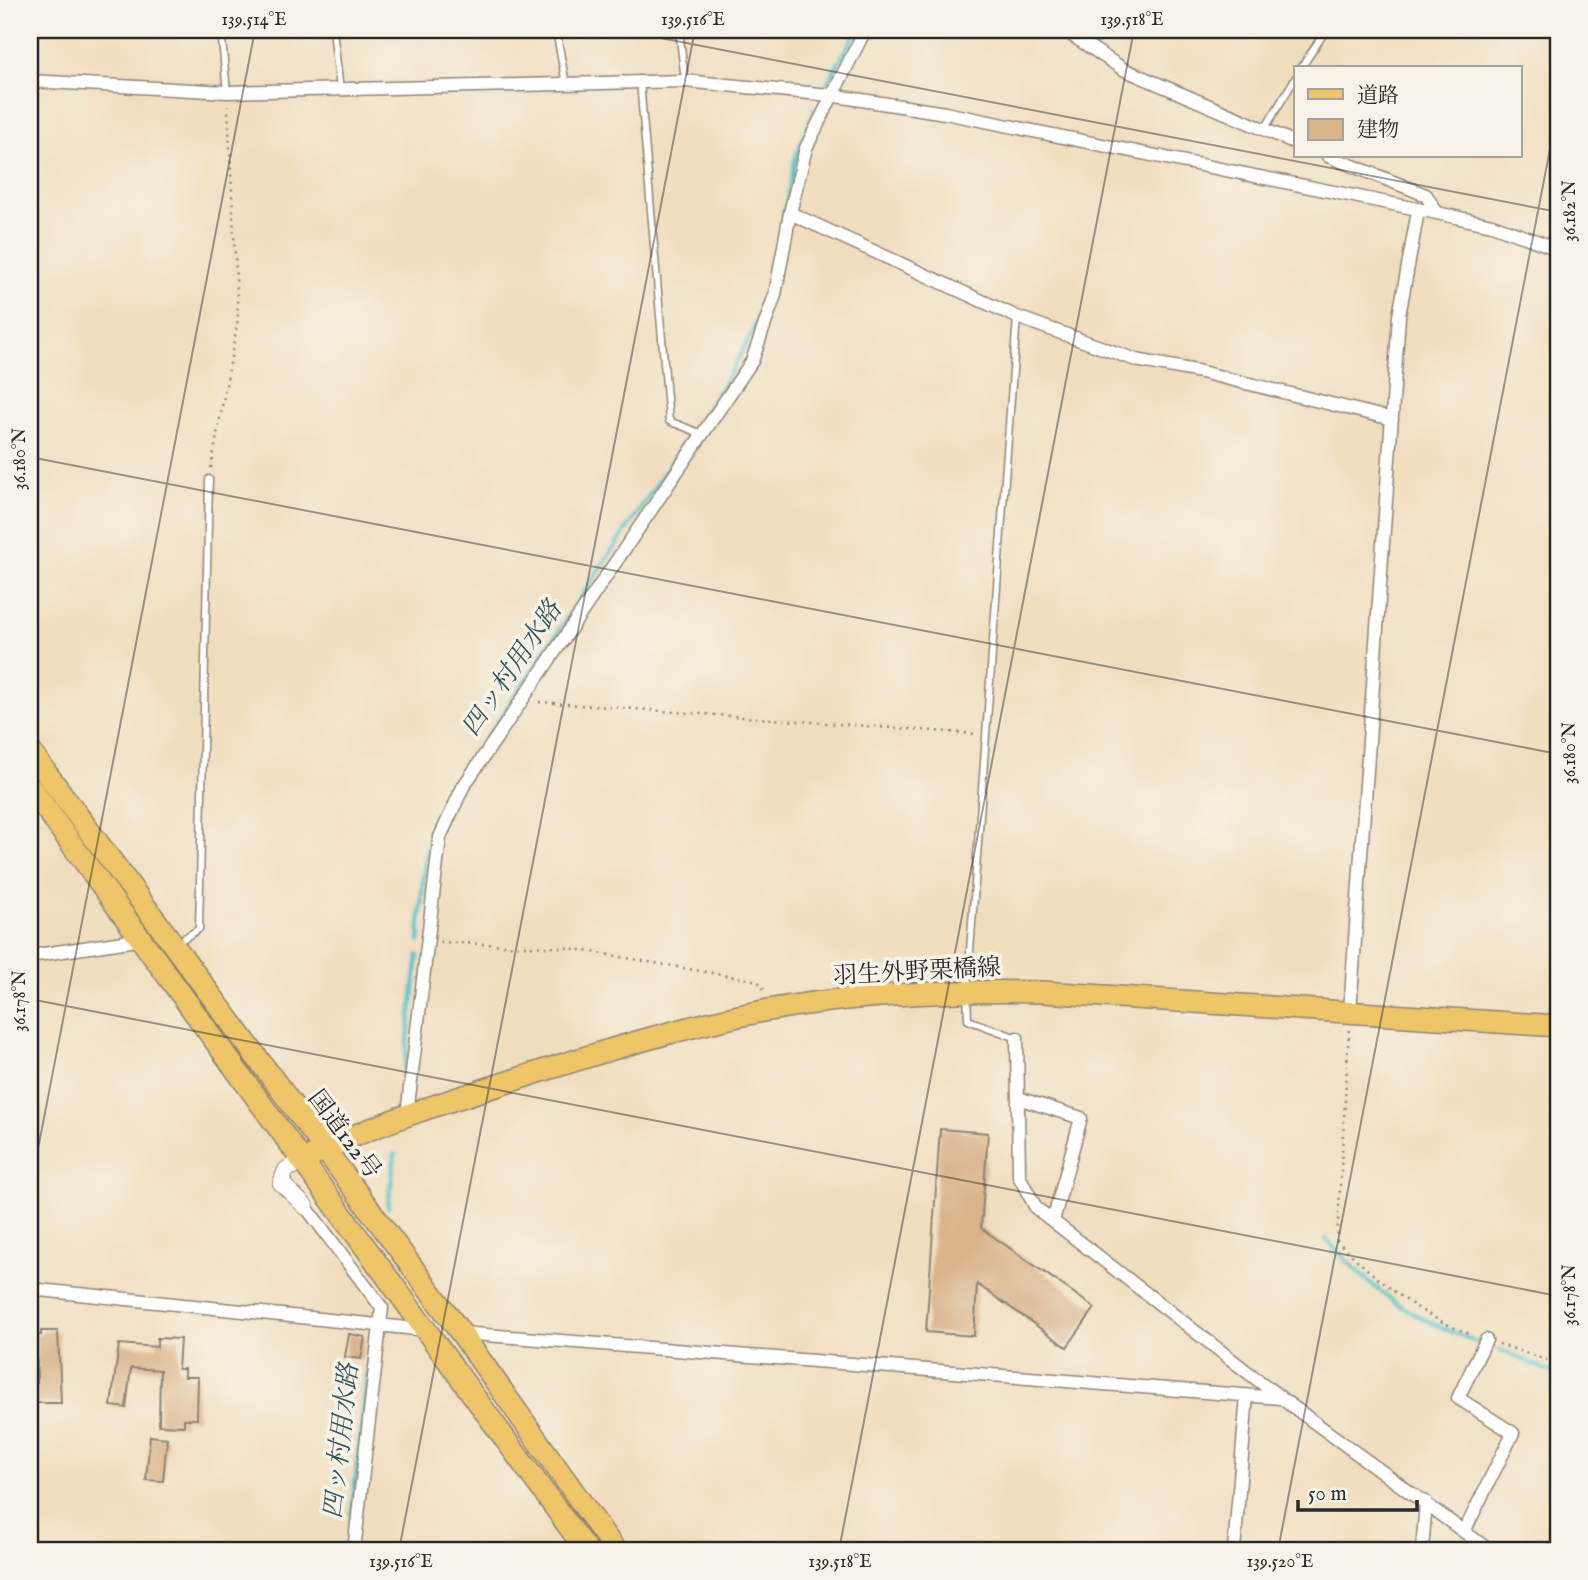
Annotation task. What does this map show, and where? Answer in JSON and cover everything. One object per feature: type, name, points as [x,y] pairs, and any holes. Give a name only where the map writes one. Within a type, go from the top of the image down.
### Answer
[{"type":"main road","name":"国道122号","points":[[30,751],[461,1333],[615,1550]]},
{"type":"main road","name":"国道122号","points":[[30,786],[144,939],[586,1550]]},
{"type":"main road","name":"羽生外野栗橋線","points":[[303,1160],[407,1114],[650,1037],[777,1009],[850,998],[967,990],[1106,995],[1558,1026]]},
{"type":"street","points":[[407,1114],[440,836],[463,787],[751,361],[775,295],[790,213],[806,148],[830,95],[865,30]]},
{"type":"street","points":[[1064,30],[1123,69],[1294,142]]},
{"type":"street","points":[[30,81],[227,92],[340,92],[685,81],[830,95],[945,113],[1492,225],[1558,249]]},
{"type":"street","points":[[1333,158],[1426,195],[1437,214]]},
{"type":"street","points":[[1350,1011],[1399,316],[1418,211]]},
{"type":"street","points":[[790,213],[1017,317],[1136,360],[1201,372],[1392,419]]},
{"type":"street","points":[[30,956],[144,939]]},
{"type":"street","points":[[1017,1038],[1019,1176],[1036,1208],[1281,1398],[1489,1550]]},
{"type":"street","points":[[1018,1098],[1081,1118],[1053,1222]]},
{"type":"street","points":[[303,1160],[286,1170],[281,1183],[306,1207],[382,1308],[354,1550]]},
{"type":"street","points":[[30,1289],[426,1330]]},
{"type":"street","points":[[461,1333],[1281,1398]]},
{"type":"street","points":[[1464,1532],[1513,1433],[1458,1398],[1486,1340]]},
{"type":"street","points":[[1234,1550],[1247,1396]]},
{"type":"street","points":[[1422,1550],[1426,1502]]},
{"type":"lane","points":[[221,30],[227,92]]},
{"type":"lane","points":[[332,30],[340,92]]},
{"type":"lane","points":[[556,30],[566,84]]},
{"type":"lane","points":[[679,30],[685,81]]},
{"type":"lane","points":[[1302,66],[1326,30]]},
{"type":"lane","points":[[1264,130],[1294,80]]},
{"type":"lane","points":[[640,82],[669,421],[702,434]]},
{"type":"lane","points":[[1017,317],[967,990],[968,1020],[1017,1038]]},
{"type":"lane","points":[[173,945],[199,929],[209,479]]},
{"type":"path","points":[[209,479],[237,319],[227,92]]},
{"type":"path","points":[[522,701],[988,734]]},
{"type":"path","points":[[426,941],[569,948],[758,981],[777,1009]]},
{"type":"path","points":[[1350,1011],[1337,1241],[1400,1298],[1448,1326],[1549,1362]]},
{"type":"building","points":[[940,1129],[988,1133],[981,1228],[1095,1308],[1067,1347],[977,1284],[974,1336],[926,1332]]},
{"type":"building","points":[[41,1331],[58,1331],[61,1403],[30,1403],[30,1383],[37,1383],[36,1335],[41,1335]]},
{"type":"building","points":[[349,1334],[365,1337],[361,1359],[345,1357]]},
{"type":"building","points":[[157,1338],[180,1339],[178,1369],[184,1369],[184,1377],[198,1377],[197,1419],[184,1419],[184,1426],[159,1425],[160,1370],[131,1368],[126,1408],[111,1406],[119,1344],[157,1347]]},
{"type":"building","points":[[150,1436],[167,1438],[163,1481],[146,1480]]},
{"type":"waterway","name":"四ッ村用水路","points":[[827,84],[857,30]]},
{"type":"waterway","name":"四ッ村用水路","points":[[782,225],[796,157],[815,109]]},
{"type":"waterway","name":"四ッ村用水路","points":[[697,426],[749,339],[772,282]]},
{"type":"waterway","name":"四ッ村用水路","points":[[419,941],[426,860],[437,812],[689,436]]},
{"type":"waterway","name":"四ッ村用水路","points":[[404,1072],[418,955]]},
{"type":"waterway","name":"四ッ村用水路","points":[[388,1207],[395,1154]]},
{"type":"waterway","points":[[1326,1239],[1361,1275],[1394,1301],[1431,1322],[1477,1342]]},
{"type":"waterway","name":"四ッ村用水路","points":[[348,1548],[371,1339]]},
{"type":"waterway","points":[[1500,1350],[1558,1375]]}]
